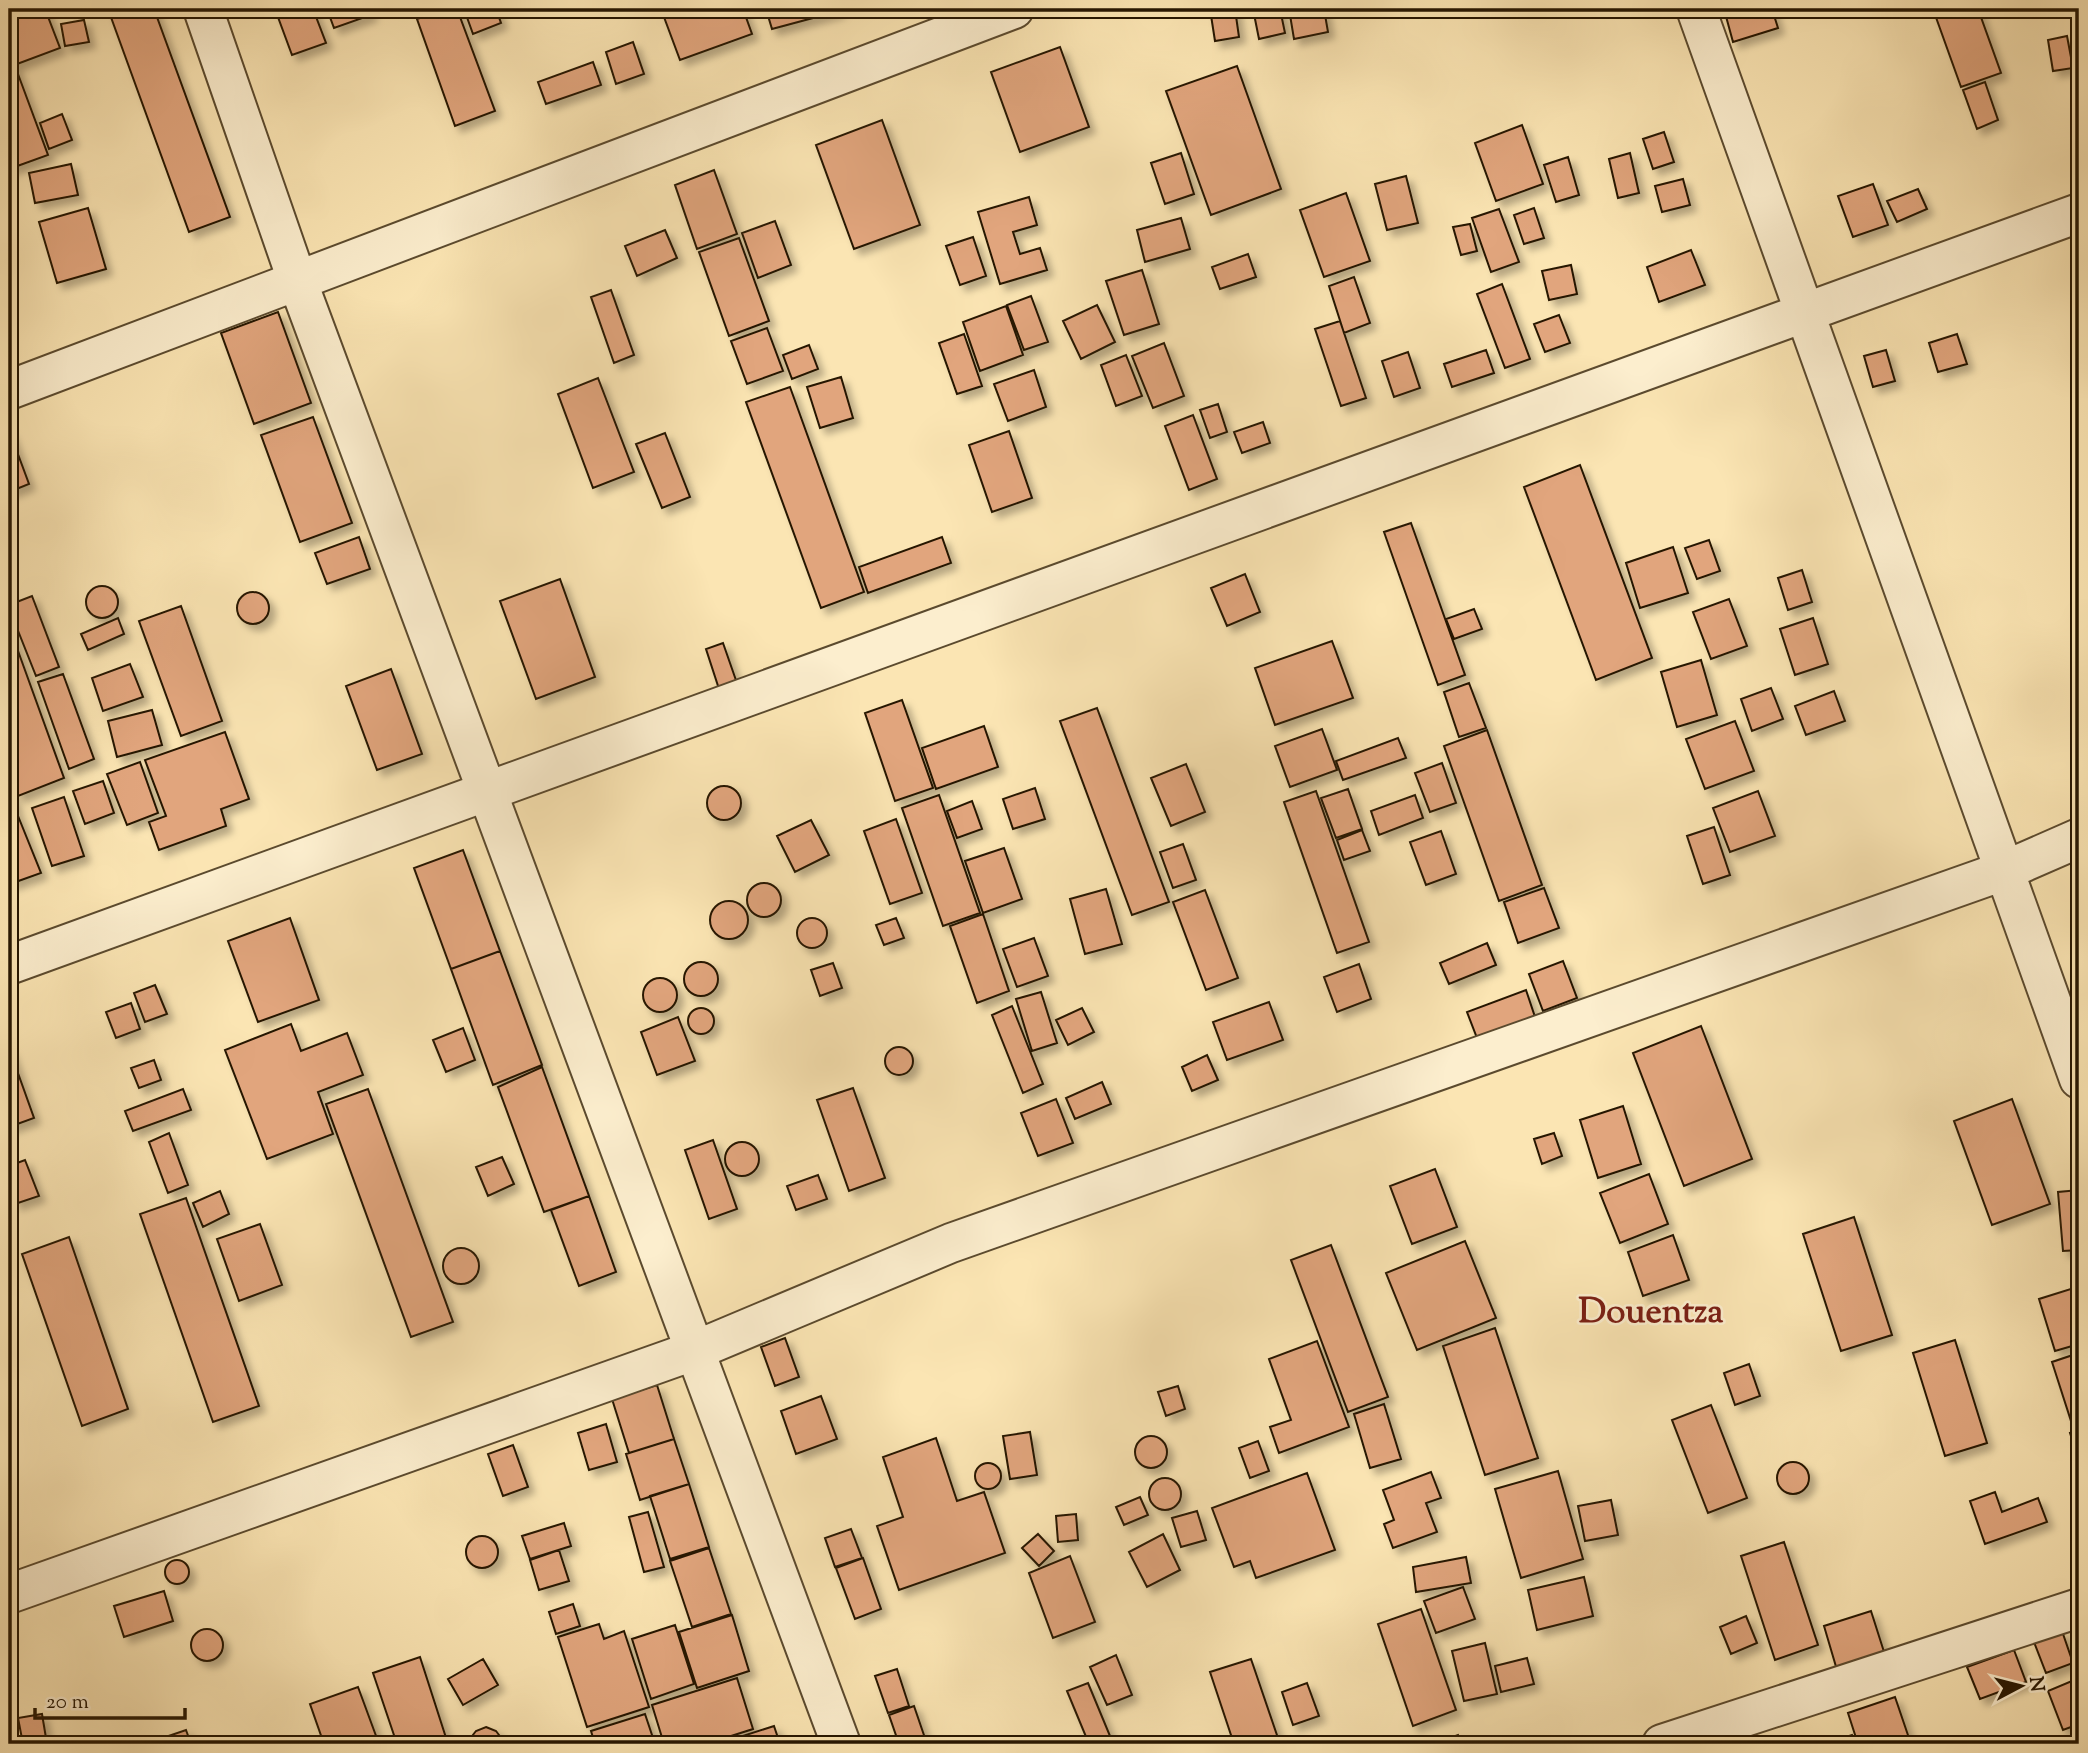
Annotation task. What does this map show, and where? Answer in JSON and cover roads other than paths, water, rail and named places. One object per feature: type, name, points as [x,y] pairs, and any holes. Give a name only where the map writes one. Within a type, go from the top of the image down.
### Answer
[{"type":"street","points":[[203,9],[297,280],[841,1744]]},
{"type":"street","points":[[9,390],[1014,9]]},
{"type":"street","points":[[1696,9],[2079,1079]]},
{"type":"street","points":[[9,965],[2079,213]]},
{"type":"street","points":[[9,1594],[696,1350],[951,1243],[2006,870],[2079,838]]},
{"type":"street","points":[[1662,1744],[2079,1608]]},
{"type":"district","name":"Douentza","points":[[1651,1313]]}]
